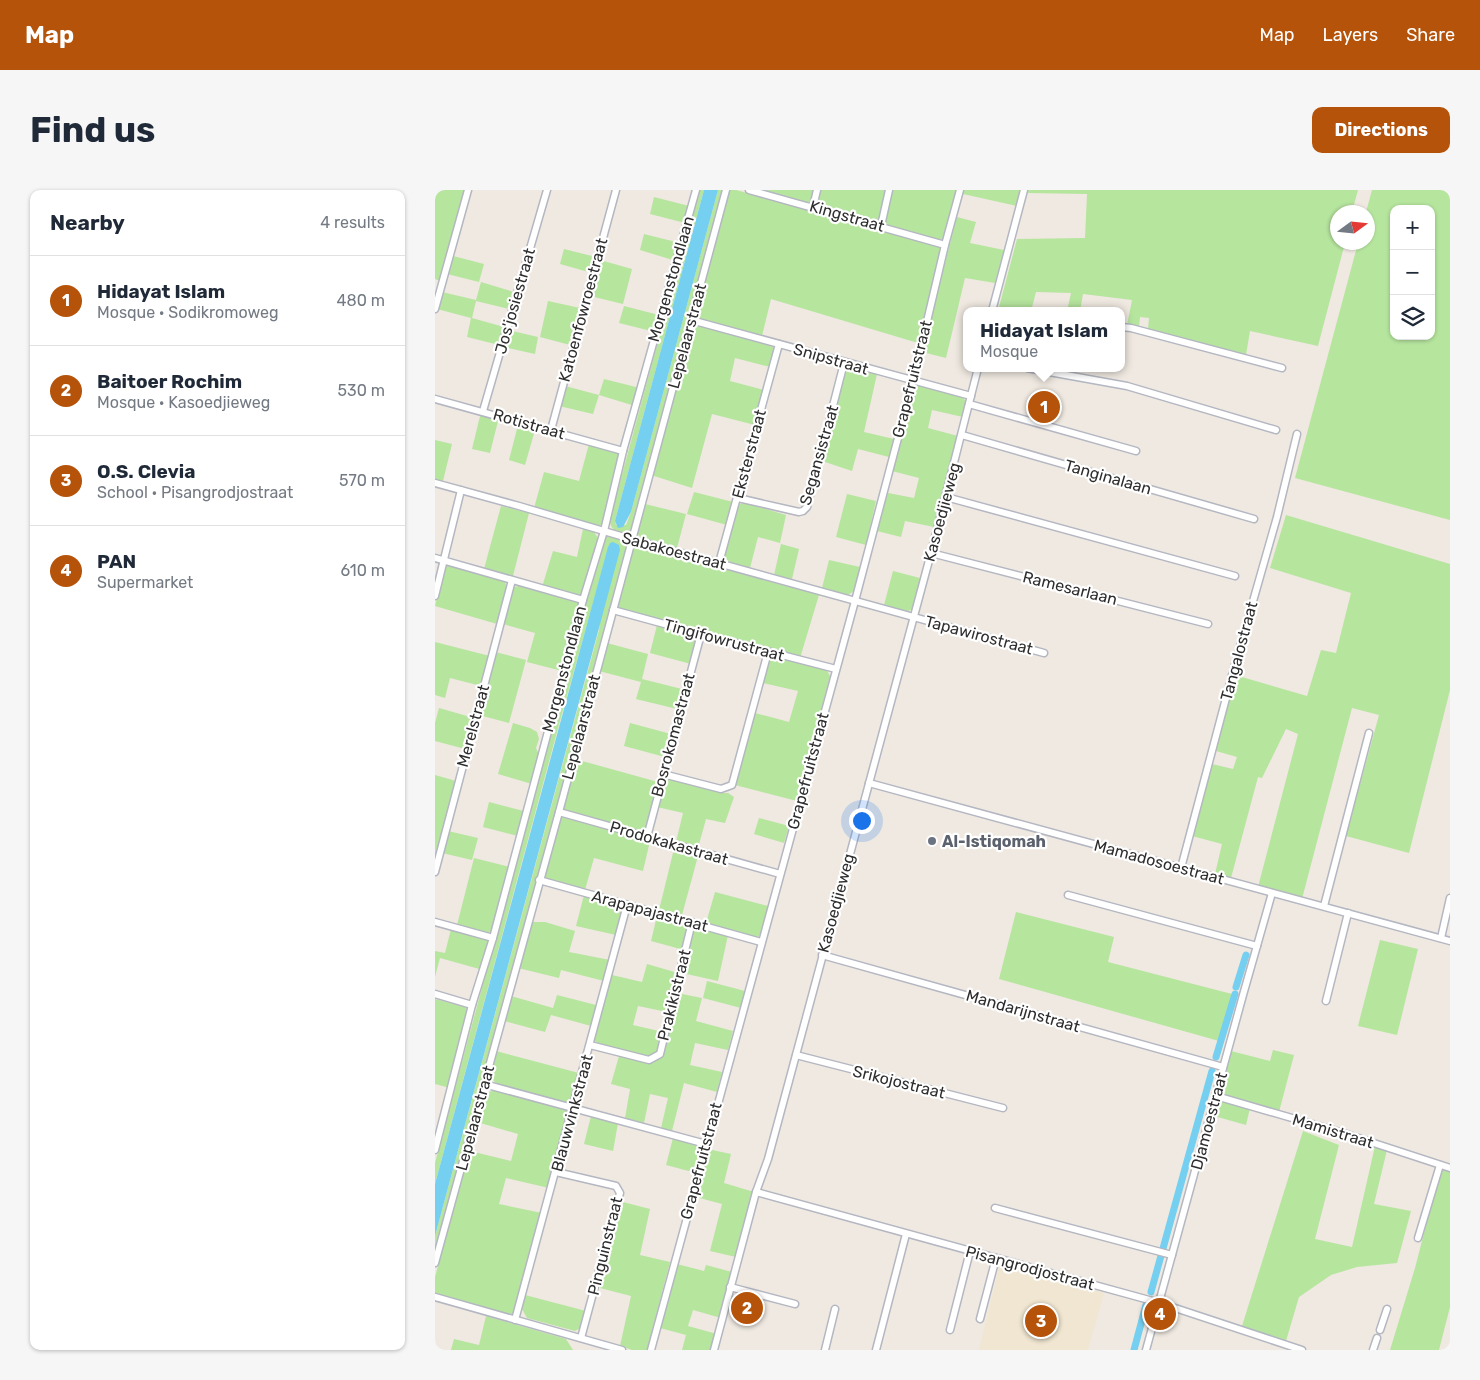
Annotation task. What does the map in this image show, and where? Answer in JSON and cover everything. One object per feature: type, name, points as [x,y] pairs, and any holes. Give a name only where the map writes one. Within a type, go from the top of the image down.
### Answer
[{"type":"street","points":[[435,309],[468,190]]},
{"type":"street","name":"Jos'josiestraat","points":[[483,411],[547,190]]},
{"type":"street","name":"Katoenfowroestraat","points":[[551,430],[616,190]]},
{"type":"street","name":"Morgenstondlaan","points":[[435,1150],[583,600],[604,531],[623,451],[696,190]]},
{"type":"street","name":"Lepelaarstraat","points":[[435,1263],[559,812],[726,190]]},
{"type":"street","name":"Kingstraat","points":[[749,190],[945,245]]},
{"type":"street","points":[[813,207],[817,190]]},
{"type":"street","points":[[881,226],[889,190]]},
{"type":"street","name":"Grapefruitstraat","points":[[651,1350],[855,601],[913,381],[960,190]]},
{"type":"street","points":[[993,307],[1024,190]]},
{"type":"street","name":"Snipstraat","points":[[691,320],[971,396]]},
{"type":"street","points":[[1125,327],[1282,368]]},
{"type":"street","name":"Eksterstraat","points":[[719,563],[779,344]]},
{"type":"street","name":"Segansistraat","points":[[738,498],[799,512],[807,507],[844,362]]},
{"type":"street","name":"Kasoedjieweg","points":[[714,1350],[756,1192],[768,1159],[914,618],[977,372]]},
{"type":"street","points":[[1049,372],[1127,386],[1276,430]]},
{"type":"street","name":"Rotistraat","points":[[435,399],[623,451]]},
{"type":"street","points":[[969,404],[1136,451]]},
{"type":"street","name":"Tangalostraat","points":[[1181,868],[1234,668],[1277,517],[1297,434]]},
{"type":"street","name":"Tanginalaan","points":[[962,435],[1254,519]]},
{"type":"street","name":"Sabakoestraat","points":[[435,483],[914,618]]},
{"type":"street","points":[[435,596],[461,490]]},
{"type":"street","points":[[946,497],[1235,576]]},
{"type":"street","name":"Ramesarlaan","points":[[931,553],[1208,624]]},
{"type":"street","points":[[435,558],[583,600]]},
{"type":"street","name":"Merelstraat","points":[[435,872],[512,580]]},
{"type":"street","name":"Tingifowrustraat","points":[[613,610],[836,669]]},
{"type":"street","name":"Tapawirostraat","points":[[914,618],[1044,653]]},
{"type":"street","name":"Bosrokomastraat","points":[[647,837],[701,634]]},
{"type":"street","points":[[663,774],[721,789],[732,785],[768,652]]},
{"type":"street","points":[[1324,906],[1369,733]]},
{"type":"street","name":"Mamadosoestraat","points":[[869,783],[1450,940]]},
{"type":"street","name":"Prodokakastraat","points":[[559,812],[780,874]]},
{"type":"street","name":"Arapapajastraat","points":[[539,880],[761,942]]},
{"type":"street","name":"Djamoestraat","points":[[1147,1350],[1160,1303],[1169,1254],[1216,1096],[1272,893]]},
{"type":"street","points":[[1068,895],[1257,946]]},
{"type":"street","points":[[1441,938],[1450,898]]},
{"type":"street","name":"Blauwvinkstraat","points":[[515,1320],[557,1172],[627,905]]},
{"type":"street","points":[[1326,1002],[1348,913]]},
{"type":"street","points":[[435,922],[493,938]]},
{"type":"street","name":"Prakikistraat","points":[[590,1045],[649,1060],[659,1054],[692,922]]},
{"type":"street","name":"Mandarijnstraat","points":[[822,955],[1223,1067]]},
{"type":"street","points":[[435,994],[473,1005]]},
{"type":"street","name":"Srikojostraat","points":[[796,1055],[1003,1108]]},
{"type":"street","points":[[484,1084],[706,1144]]},
{"type":"street","name":"Mamistraat","points":[[1216,1096],[1339,1132],[1450,1168]]},
{"type":"street","points":[[1418,1238],[1439,1165]]},
{"type":"street","name":"Pinguinstraat","points":[[557,1172],[616,1186],[620,1194],[581,1338]]},
{"type":"street","name":"Pisangrodjostraat","points":[[756,1192],[1160,1303],[1302,1350]]},
{"type":"street","points":[[995,1208],[1169,1254]]},
{"type":"street","points":[[876,1350],[906,1234]]},
{"type":"street","points":[[950,1330],[970,1251]]},
{"type":"street","points":[[980,1319],[996,1258]]},
{"type":"street","points":[[730,1286],[795,1304]]},
{"type":"street","points":[[435,1297],[621,1350]]},
{"type":"street","points":[[825,1350],[835,1309]]},
{"type":"street","points":[[1380,1330],[1387,1309]]},
{"type":"street","points":[[1373,1350],[1377,1338]]},
{"type":"shaded area","points":[[1000,1264],[1104,1293],[1088,1350],[979,1350]]},
{"type":"green space","points":[[435,190],[466,190],[440,281],[435,279]]},
{"type":"green space","points":[[699,190],[704,190],[615,521],[616,525],[626,525],[631,512],[718,190],[724,190],[635,522],[630,531],[623,533],[613,529],[610,519]]},
{"type":"green space","points":[[730,190],[736,190],[938,245],[941,248],[918,343],[771,299],[762,336],[701,320],[696,313]]},
{"type":"green space","points":[[755,190],[814,190],[810,202],[806,203]]},
{"type":"green space","points":[[819,190],[888,190],[880,220],[874,222],[821,208],[816,202]]},
{"type":"green space","points":[[891,190],[958,190],[944,238],[941,240],[885,224],[884,221]]},
{"type":"green space","points":[[964,190],[1021,190],[1017,206],[963,194]]},
{"type":"green space","points":[[1028,190],[1358,190],[1354,205],[1330,205],[1330,250],[1343,250],[1318,346],[1250,331],[1246,355],[1148,329],[1149,318],[1140,317],[1139,327],[1127,325],[1132,300],[1083,294],[1081,307],[1068,307],[1071,293],[1036,292],[1032,307],[999,307],[1017,239],[1085,238],[1087,194],[1028,193]]},
{"type":"green space","points":[[1372,190],[1450,190],[1450,520],[1295,478],[1356,250],[1375,250],[1375,205],[1368,205]]},
{"type":"green space","points":[[654,197],[689,206],[685,223],[650,214]]},
{"type":"green space","points":[[957,217],[976,222],[970,243],[1004,250],[995,283],[965,278],[946,358],[922,352]]},
{"type":"green space","points":[[644,234],[680,243],[676,261],[640,250]]},
{"type":"green space","points":[[564,249],[596,257],[592,273],[560,264]]},
{"type":"green space","points":[[453,256],[484,264],[479,282],[447,274]]},
{"type":"green space","points":[[600,260],[632,269],[623,304],[590,296]]},
{"type":"green space","points":[[481,282],[514,292],[509,309],[476,301],[472,318],[504,327],[499,345],[467,337],[471,318],[437,309],[442,292],[476,300]]},
{"type":"green space","points":[[548,301],[580,308],[570,345],[540,337]]},
{"type":"green space","points":[[624,306],[659,315],[655,332],[619,323]]},
{"type":"green space","points":[[697,324],[760,341],[775,349],[770,367],[735,358],[730,381],[764,390],[755,425],[712,414],[692,488],[651,475],[691,329]]},
{"type":"green space","points":[[508,330],[538,337],[535,354],[504,347]]},
{"type":"green space","points":[[849,368],[877,374],[864,432],[894,439],[889,457],[858,449],[852,471],[822,461],[846,372]]},
{"type":"green space","points":[[604,379],[640,388],[635,406],[599,395]]},
{"type":"green space","points":[[919,385],[962,397],[967,402],[963,417],[932,410],[928,428],[958,436],[934,527],[905,521],[901,537],[877,531],[888,493],[914,498],[919,478],[892,471],[914,389]]},
{"type":"green space","points":[[565,386],[599,395],[593,414],[559,406]]},
{"type":"green space","points":[[481,412],[499,417],[490,453],[472,449]]},
{"type":"green space","points":[[518,425],[535,430],[525,465],[509,460]]},
{"type":"green space","points":[[435,440],[452,444],[443,481],[435,479]]},
{"type":"green space","points":[[589,444],[619,453],[621,456],[604,523],[599,526],[593,525],[534,508],[544,472],[579,481]]},
{"type":"green space","points":[[694,492],[733,502],[727,525],[687,514]]},
{"type":"green space","points":[[847,494],[876,501],[866,545],[836,537]]},
{"type":"green space","points":[[745,503],[786,515],[780,543],[758,537],[750,568],[728,561],[724,555],[737,508],[740,504]]},
{"type":"green space","points":[[645,504],[686,514],[677,548],[643,539],[637,534]]},
{"type":"green space","points":[[501,506],[529,513],[513,576],[484,569]]},
{"type":"green space","points":[[1286,515],[1450,564],[1450,690],[1409,853],[1346,836],[1379,715],[1352,708],[1302,899],[1258,887],[1298,734],[1286,729],[1262,778],[1258,777],[1231,878],[1215,874],[1222,844],[1192,836],[1212,764],[1233,769],[1237,757],[1216,751],[1235,675],[1307,696],[1321,650],[1336,653],[1351,593],[1270,568]]},
{"type":"green space","points":[[583,529],[594,532],[598,538],[582,594],[579,596],[542,587],[553,551],[577,557]]},
{"type":"green space","points":[[607,536],[623,541],[626,551],[435,1255],[435,1236],[599,630],[610,543],[435,1184],[435,1163],[594,569]]},
{"type":"green space","points":[[781,544],[799,549],[792,579],[774,575]]},
{"type":"green space","points":[[636,545],[819,595],[800,658],[622,610],[618,607],[617,602],[631,548]]},
{"type":"green space","points":[[829,560],[860,567],[854,591],[848,595],[822,588]]},
{"type":"green space","points":[[449,564],[505,581],[507,589],[497,624],[435,606],[444,568]]},
{"type":"green space","points":[[893,571],[920,578],[912,609],[907,612],[884,605]]},
{"type":"green space","points":[[519,586],[577,602],[579,606],[562,671],[527,662],[535,633],[503,624],[512,590],[514,587]]},
{"type":"green space","points":[[657,625],[694,635],[696,638],[691,664],[650,653]]},
{"type":"green space","points":[[435,642],[490,656],[481,686],[450,678],[445,698],[435,695]]},
{"type":"green space","points":[[607,643],[648,654],[642,679],[682,689],[677,709],[636,699],[641,682],[599,671]]},
{"type":"green space","points":[[495,652],[526,660],[509,723],[479,715]]},
{"type":"green space","points":[[777,657],[826,669],[830,676],[797,801],[735,785],[755,713],[789,722],[798,691],[763,683],[769,663],[773,658]]},
{"type":"green space","points":[[439,708],[474,718],[465,749],[435,741],[435,723]]},
{"type":"green space","points":[[513,723],[537,732],[539,739],[536,748],[539,755],[532,784],[498,774]]},
{"type":"green space","points":[[630,723],[671,734],[665,757],[624,746]]},
{"type":"green space","points":[[575,759],[658,782],[644,831],[641,833],[566,811],[563,808]]},
{"type":"green space","points":[[435,775],[456,781],[435,864]]},
{"type":"green space","points":[[671,777],[722,793],[728,793],[734,797],[725,823],[706,819],[698,848],[676,842],[683,813],[657,807],[662,785]]},
{"type":"green space","points":[[489,802],[524,811],[518,836],[483,827]]},
{"type":"green space","points":[[561,817],[650,841],[643,871],[594,858],[585,890],[549,881],[545,877],[544,872]]},
{"type":"green space","points":[[759,818],[789,826],[784,843],[754,834]]},
{"type":"green space","points":[[448,831],[478,838],[472,860],[442,853]]},
{"type":"green space","points":[[674,849],[698,856],[682,915],[659,910]]},
{"type":"green space","points":[[474,858],[510,867],[492,931],[486,934],[457,925]]},
{"type":"green space","points":[[715,892],[768,906],[762,931],[758,937],[754,938],[706,923]]},
{"type":"green space","points":[[584,895],[619,905],[622,909],[616,935],[576,926]]},
{"type":"green space","points":[[1016,912],[1114,937],[1108,962],[1232,994],[1219,1041],[999,979]]},
{"type":"green space","points":[[657,916],[686,923],[689,928],[684,950],[651,941]]},
{"type":"green space","points":[[530,922],[545,922],[575,931],[569,952],[610,960],[604,981],[561,970],[559,978],[518,968]]},
{"type":"green space","points":[[700,927],[728,935],[718,981],[682,973],[692,935]]},
{"type":"green space","points":[[451,929],[487,938],[489,942],[483,970],[440,958],[435,977],[435,951],[445,953]]},
{"type":"green space","points":[[1380,940],[1418,949],[1397,1035],[1358,1026]]},
{"type":"green space","points":[[647,964],[678,973],[667,1012],[638,1006],[633,1025],[663,1032],[657,1051],[649,1058],[601,1046],[595,1041],[595,1037],[612,975],[642,982]]},
{"type":"green space","points":[[707,981],[745,991],[741,1008],[703,998]]},
{"type":"green space","points":[[677,993],[702,998],[696,1021],[733,1031],[728,1050],[695,1043],[690,1065],[722,1072],[717,1092],[684,1083],[672,1131],[661,1128],[668,1098],[650,1094],[644,1123],[625,1118],[630,1089],[611,1084],[619,1056],[653,1063],[661,1056]]},
{"type":"green space","points":[[557,995],[596,1005],[591,1026],[551,1015],[545,1032],[504,1021],[511,996],[553,1008]]},
{"type":"green space","points":[[435,999],[465,1007],[468,1010],[450,1088],[435,1084]]},
{"type":"green space","points":[[1273,1050],[1294,1055],[1279,1112],[1220,1094],[1231,1051],[1270,1061]]},
{"type":"green space","points":[[496,1051],[579,1073],[573,1097],[566,1103],[497,1084],[490,1077]]},
{"type":"green space","points":[[495,1090],[558,1106],[566,1110],[567,1114],[549,1188],[506,1178],[499,1204],[542,1213],[515,1309],[512,1314],[508,1315],[435,1293],[435,1277],[470,1151],[511,1161],[518,1134],[477,1122],[483,1102],[489,1092]]},
{"type":"green space","points":[[1222,1100],[1250,1108],[1246,1125],[1214,1116],[1219,1101]]},
{"type":"green space","points":[[591,1116],[618,1123],[613,1151],[584,1144]]},
{"type":"green space","points":[[1303,1131],[1339,1145],[1315,1239],[1352,1247],[1375,1146],[1387,1150],[1374,1204],[1411,1211],[1397,1263],[1357,1267],[1331,1275],[1299,1297],[1286,1341],[1242,1326]]},
{"type":"green space","points":[[673,1138],[697,1144],[699,1147],[700,1154],[696,1173],[666,1165]]},
{"type":"green space","points":[[712,1150],[731,1154],[724,1183],[754,1192],[736,1257],[710,1251],[722,1204],[696,1197],[707,1153]]},
{"type":"green space","points":[[1441,1167],[1450,1171],[1450,1307],[1439,1350],[1390,1350],[1415,1268]]},
{"type":"green space","points":[[623,1202],[650,1209],[640,1255],[670,1262],[647,1350],[632,1350],[620,1346],[631,1296],[600,1288]]},
{"type":"green space","points":[[677,1264],[704,1271],[706,1265],[732,1272],[721,1318],[693,1310],[688,1326],[717,1334],[713,1350],[682,1350],[686,1335],[660,1328]]},
{"type":"green space","points":[[525,1295],[586,1311],[582,1327],[575,1331],[527,1318],[522,1309]]},
{"type":"green space","points":[[486,1316],[566,1339],[573,1350],[451,1350],[454,1339],[479,1345]]},
{"type":"water","points":[[704,190],[718,190],[631,512],[623,527],[618,528],[615,521]]},
{"type":"water","points":[[613,542],[619,545],[620,550],[435,1236],[435,1184],[608,547]]},
{"type":"waterway","points":[[1236,987],[1246,955]]},
{"type":"waterway","points":[[1216,1057],[1235,994]]},
{"type":"waterway","points":[[1151,1292],[1212,1071]]},
{"type":"waterway","points":[[1134,1350],[1146,1305]]},
{"type":"place","name":"Hidayat Islam","points":[[1044,407]]},
{"type":"place","name":"Al-Istiqomah","points":[[932,841]]},
{"type":"place","name":"Baitoer Rochim","points":[[747,1308]]},
{"type":"place","name":"PAN","points":[[1160,1314]]},
{"type":"place","name":"O.S. Clevia","points":[[1041,1321]]}]
